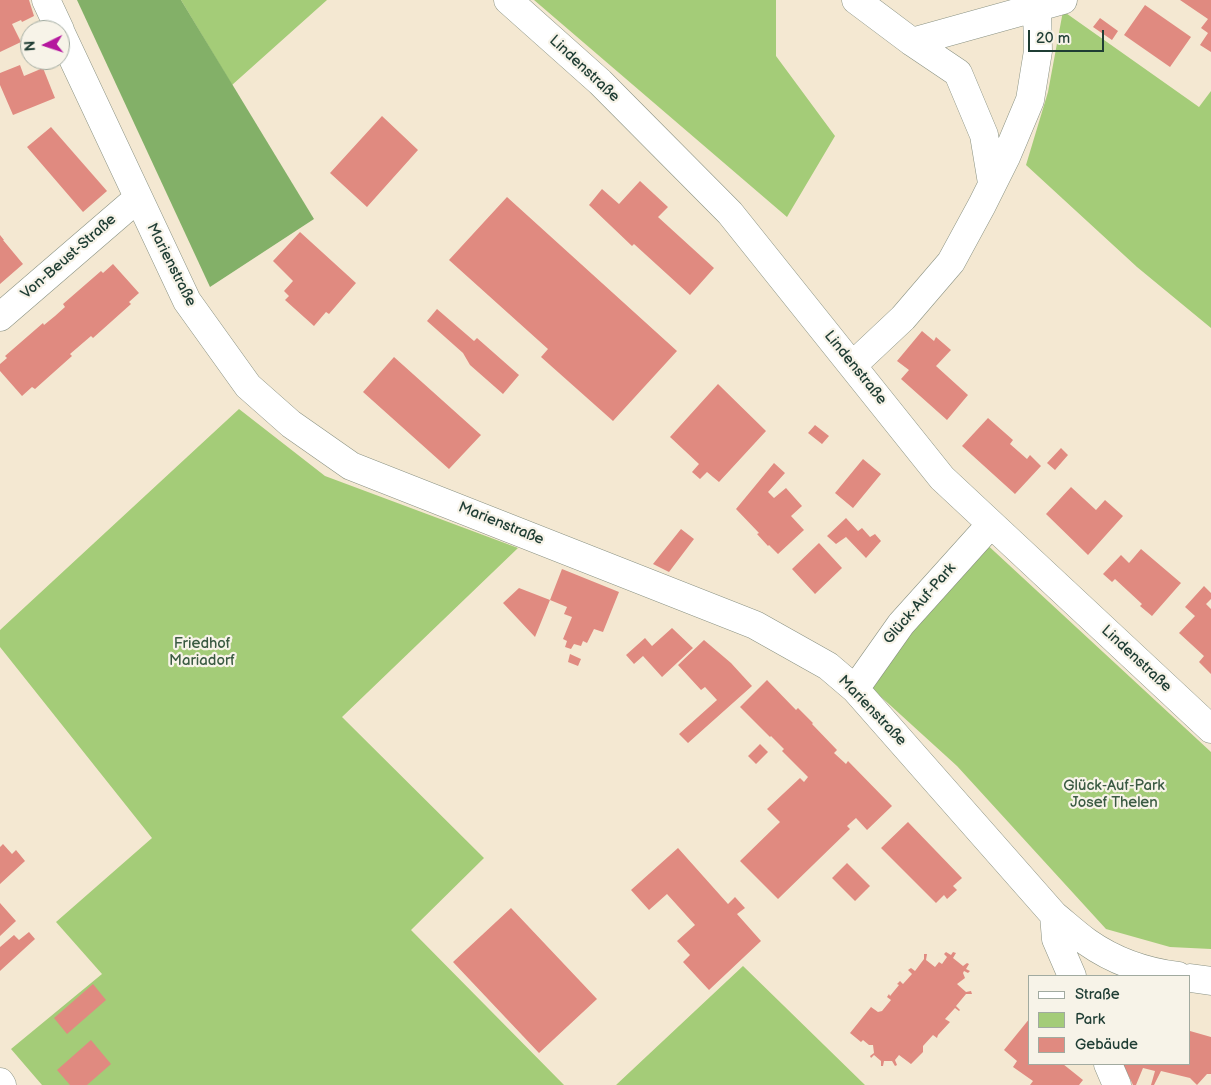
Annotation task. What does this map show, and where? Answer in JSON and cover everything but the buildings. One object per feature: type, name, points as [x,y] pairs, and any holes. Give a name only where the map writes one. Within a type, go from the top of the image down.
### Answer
[{"type":"street","name":"Marienstraße","points":[[46,0],[55,20]]},
{"type":"street","name":"Lindenstraße","points":[[508,0],[600,82],[730,213],[942,478],[1211,729]]},
{"type":"street","points":[[856,0],[912,42],[958,73],[984,136],[992,183]]},
{"type":"street","points":[[912,42],[1063,0]]},
{"type":"street","points":[[853,365],[903,318],[951,262],[1006,157],[1030,100],[1038,51],[1037,8]]},
{"type":"street","name":"Marienstraße","points":[[70,52],[187,301],[248,386],[291,424],[351,466],[755,624],[828,666],[855,689],[1054,915],[1088,943],[1126,963],[1157,973],[1171,975]]},
{"type":"street","name":"Von-Beust-Straße","points":[[0,317],[138,198]]},
{"type":"street","name":"Glück-Auf-Park","points":[[855,689],[901,624],[991,524]]},
{"type":"street","points":[[1054,915],[1056,939],[1072,975]]},
{"type":"street","points":[[1191,978],[1211,980]]},
{"type":"street","points":[[1108,1065],[1117,1085]]},
{"type":"green space","points":[[77,0],[181,0],[314,219],[210,287]]},
{"type":"green space","points":[[181,0],[327,0],[232,85]]},
{"type":"green space","points":[[534,0],[776,0],[776,56],[835,136],[787,217]]},
{"type":"green space","points":[[1063,11],[1199,107],[1211,91],[1211,328],[1137,267],[1026,165],[1048,92]]},
{"type":"green space","name":"Friedhof Mariadorf","points":[[239,409],[325,476],[518,548],[342,717],[484,858],[411,930],[564,1085],[42,1085],[11,1049],[102,974],[56,922],[152,838],[0,647],[0,630]]},
{"type":"green space","name":"Glück-Auf-Park Josef Thelen","points":[[982,540],[1211,752],[1211,949],[1170,947],[1106,929],[957,766],[868,685]]},
{"type":"green space","points":[[743,966],[865,1085],[616,1085]]}]
